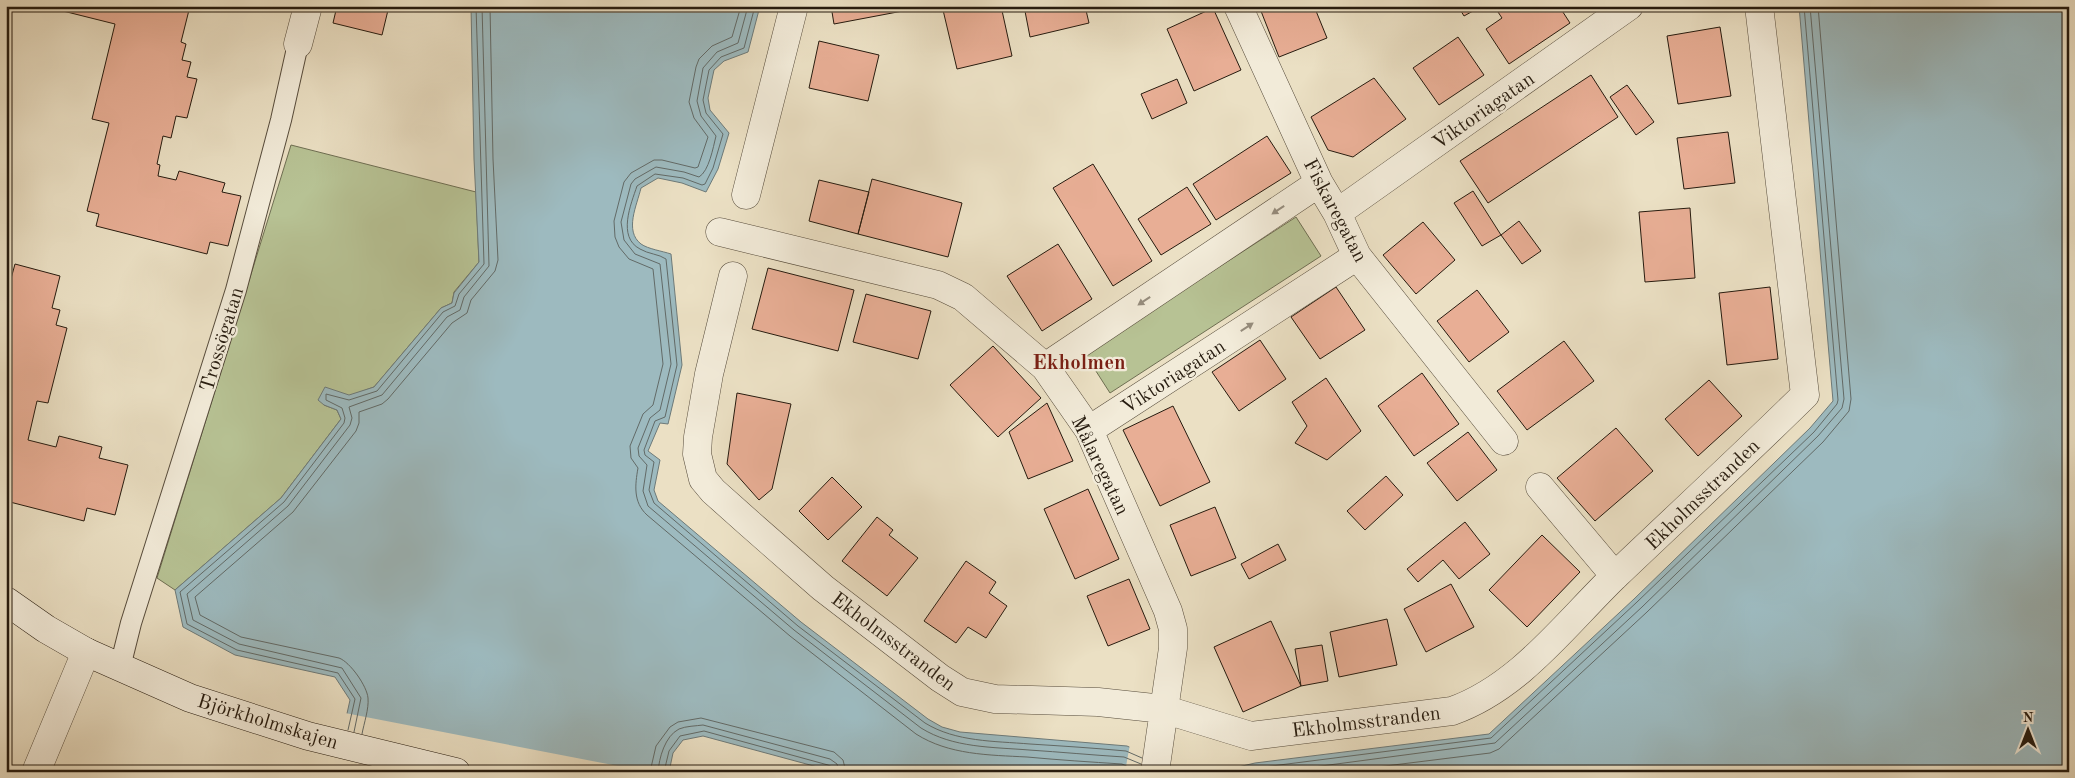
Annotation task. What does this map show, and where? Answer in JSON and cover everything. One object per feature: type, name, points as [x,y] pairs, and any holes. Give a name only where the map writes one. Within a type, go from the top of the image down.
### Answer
[{"type":"street","name":"Trossögatan","points":[[298,44],[308,6]]},
{"type":"street","points":[[746,195],[794,6]]},
{"type":"street","name":"Fiskaregatan","points":[[1238,6],[1319,183],[1337,213],[1357,256],[1504,441]]},
{"type":"street","name":"Viktoriagatan","points":[[1337,213],[1629,6]]},
{"type":"street","name":"Ekholmsstranden","points":[[733,276],[709,374],[698,445],[697,454],[703,478],[713,491],[823,588],[940,678],[962,692],[995,699],[1098,702],[1163,709],[1250,736],[1452,711],[1474,703],[1498,687],[1554,641],[1615,576],[1805,395],[1759,6]]},
{"type":"street","points":[[1045,367],[1319,183]]},
{"type":"street","name":"Målaregatan","points":[[720,232],[938,285],[963,296],[1045,367],[1089,430],[1168,611],[1173,629],[1173,648],[1156,764]]},
{"type":"street","name":"Viktoriagatan","points":[[1089,430],[1357,256]]},
{"type":"street","points":[[1540,487],[1615,576]]},
{"type":"street","name":"Björkholmskajen","points":[[6,601],[86,652],[190,698],[308,736],[456,772]]},
{"type":"street","points":[[36,772],[86,652]]},
{"type":"lane","name":"Trossögatan","points":[[120,667],[131,623],[236,290],[281,120],[298,44]]},
{"type":"green space","points":[[291,145],[476,192],[479,262],[454,292],[452,303],[441,308],[374,387],[324,405],[337,410],[341,419],[281,498],[175,590],[157,578]]},
{"type":"green space","points":[[1296,217],[1321,256],[1110,393],[1085,354]]},
{"type":"water","points":[[471,6],[760,6],[748,52],[724,61],[714,70],[708,98],[710,110],[729,133],[718,169],[706,192],[682,183],[658,178],[641,188],[633,218],[633,232],[641,244],[651,249],[671,254],[682,365],[668,424],[660,423],[648,451],[660,460],[654,490],[658,501],[801,622],[928,719],[942,727],[960,732],[1127,746],[1184,772],[836,772],[703,736],[683,740],[673,753],[669,772],[334,772],[350,700],[335,677],[235,655],[183,627],[175,590],[281,498],[341,419],[337,410],[324,405],[318,400],[325,387],[349,395],[374,387],[441,308],[452,303],[454,293],[479,262],[474,159]]},
{"type":"water","points":[[1799,6],[2069,6],[2069,772],[1217,772],[1255,763],[1489,734],[1634,599],[1810,428],[1833,401]]},
{"type":"pier","points":[[345,713],[649,772],[332,772]]},
{"type":"pier","points":[[1130,744],[1178,766],[1177,772],[1125,772]]},
{"type":"building","points":[[43,6],[190,6],[181,42],[186,44],[182,60],[191,62],[187,77],[197,79],[187,118],[176,116],[171,138],[163,136],[157,164],[160,165],[158,176],[176,180],[179,171],[225,183],[222,192],[241,196],[228,246],[210,242],[207,254],[96,226],[99,214],[87,211],[109,123],[92,119],[115,24]]},
{"type":"building","points":[[337,6],[389,6],[382,35],[333,23]]},
{"type":"building","points":[[831,6],[907,6],[908,10],[834,24]]},
{"type":"building","points":[[960,6],[1001,6],[1012,56],[957,69],[943,10]]},
{"type":"building","points":[[1024,6],[1085,6],[1089,23],[1030,37]]},
{"type":"building","points":[[1259,6],[1314,6],[1327,38],[1279,57]]},
{"type":"building","points":[[1458,6],[1482,6],[1464,16]]},
{"type":"building","points":[[1494,6],[1559,6],[1570,23],[1509,64],[1486,29],[1502,18]]},
{"type":"building","points":[[1213,8],[1241,70],[1194,91],[1167,29]]},
{"type":"building","points":[[1720,27],[1731,96],[1678,104],[1667,36]]},
{"type":"building","points":[[1458,37],[1484,75],[1439,105],[1413,68]]},
{"type":"building","points":[[819,41],[879,55],[868,101],[809,88]]},
{"type":"building","points":[[1591,75],[1618,117],[1488,203],[1460,161]]},
{"type":"building","points":[[1374,78],[1406,119],[1353,157],[1328,150],[1311,117]]},
{"type":"building","points":[[1177,79],[1187,103],[1152,119],[1141,94]]},
{"type":"building","points":[[1627,85],[1654,122],[1636,135],[1610,97]]},
{"type":"building","points":[[1728,132],[1735,183],[1684,189],[1677,138]]},
{"type":"building","points":[[1267,136],[1291,173],[1216,220],[1193,184]]},
{"type":"building","points":[[1093,164],[1152,261],[1113,286],[1053,188]]},
{"type":"building","points":[[872,179],[962,203],[948,257],[858,234]]},
{"type":"building","points":[[819,180],[869,192],[858,234],[809,221]]},
{"type":"building","points":[[1187,187],[1211,224],[1161,255],[1138,219]]},
{"type":"building","points":[[1473,191],[1501,235],[1482,246],[1454,203]]},
{"type":"building","points":[[1690,208],[1695,278],[1645,282],[1639,212]]},
{"type":"building","points":[[1519,221],[1541,251],[1522,264],[1501,235]]},
{"type":"building","points":[[1423,222],[1455,260],[1416,294],[1383,255]]},
{"type":"building","points":[[1058,244],[1092,299],[1042,331],[1007,276]]},
{"type":"building","points":[[15,264],[60,276],[52,308],[60,310],[56,325],[67,328],[48,403],[37,401],[28,440],[56,447],[59,436],[102,447],[99,458],[128,465],[115,515],[87,508],[84,521],[6,501],[6,297]]},
{"type":"building","points":[[768,268],[854,290],[838,351],[752,329]]},
{"type":"building","points":[[1336,287],[1365,330],[1320,359],[1291,317]]},
{"type":"building","points":[[1770,287],[1778,359],[1727,365],[1719,293]]},
{"type":"building","points":[[1477,290],[1509,332],[1469,362],[1437,321]]},
{"type":"building","points":[[866,294],[931,311],[918,359],[853,342]]},
{"type":"building","points":[[1260,340],[1286,379],[1239,411],[1212,372]]},
{"type":"building","points":[[1564,341],[1594,381],[1527,430],[1497,391]]},
{"type":"building","points":[[993,346],[1041,398],[998,437],[950,385]]},
{"type":"building","points":[[1422,373],[1459,424],[1414,456],[1378,406]]},
{"type":"building","points":[[1326,378],[1361,431],[1327,460],[1295,443],[1307,426],[1292,402]]},
{"type":"building","points":[[1709,380],[1742,416],[1698,456],[1665,419]]},
{"type":"building","points":[[737,393],[791,404],[772,489],[759,500],[727,464]]},
{"type":"building","points":[[1047,403],[1073,461],[1028,479],[1009,432]]},
{"type":"building","points":[[1173,406],[1210,482],[1160,506],[1123,430]]},
{"type":"building","points":[[1616,428],[1653,471],[1595,521],[1557,478]]},
{"type":"building","points":[[1468,432],[1497,470],[1457,501],[1427,463]]},
{"type":"building","points":[[1386,476],[1403,495],[1365,530],[1347,511]]},
{"type":"building","points":[[832,477],[862,507],[828,540],[799,511]]},
{"type":"building","points":[[1088,489],[1119,559],[1075,579],[1044,509]]},
{"type":"building","points":[[1215,507],[1236,558],[1191,576],[1170,525]]},
{"type":"building","points":[[877,517],[893,530],[889,535],[918,558],[887,596],[842,561]]},
{"type":"building","points":[[1465,522],[1490,554],[1459,579],[1443,560],[1418,582],[1407,569]]},
{"type":"building","points":[[1542,535],[1580,572],[1527,627],[1489,590]]},
{"type":"building","points":[[1278,544],[1286,560],[1249,579],[1241,564]]},
{"type":"building","points":[[966,561],[996,582],[989,593],[1007,606],[986,638],[968,627],[956,643],[924,621]]},
{"type":"building","points":[[1129,579],[1150,629],[1108,646],[1087,596]]},
{"type":"building","points":[[1451,584],[1474,627],[1426,652],[1404,609]]},
{"type":"building","points":[[1387,619],[1397,665],[1339,677],[1330,632]]},
{"type":"building","points":[[1271,621],[1301,686],[1243,712],[1214,647]]},
{"type":"building","points":[[1322,645],[1328,681],[1301,686],[1295,649]]},
{"type":"district","name":"Ekholmen","points":[[1079,362]]}]
